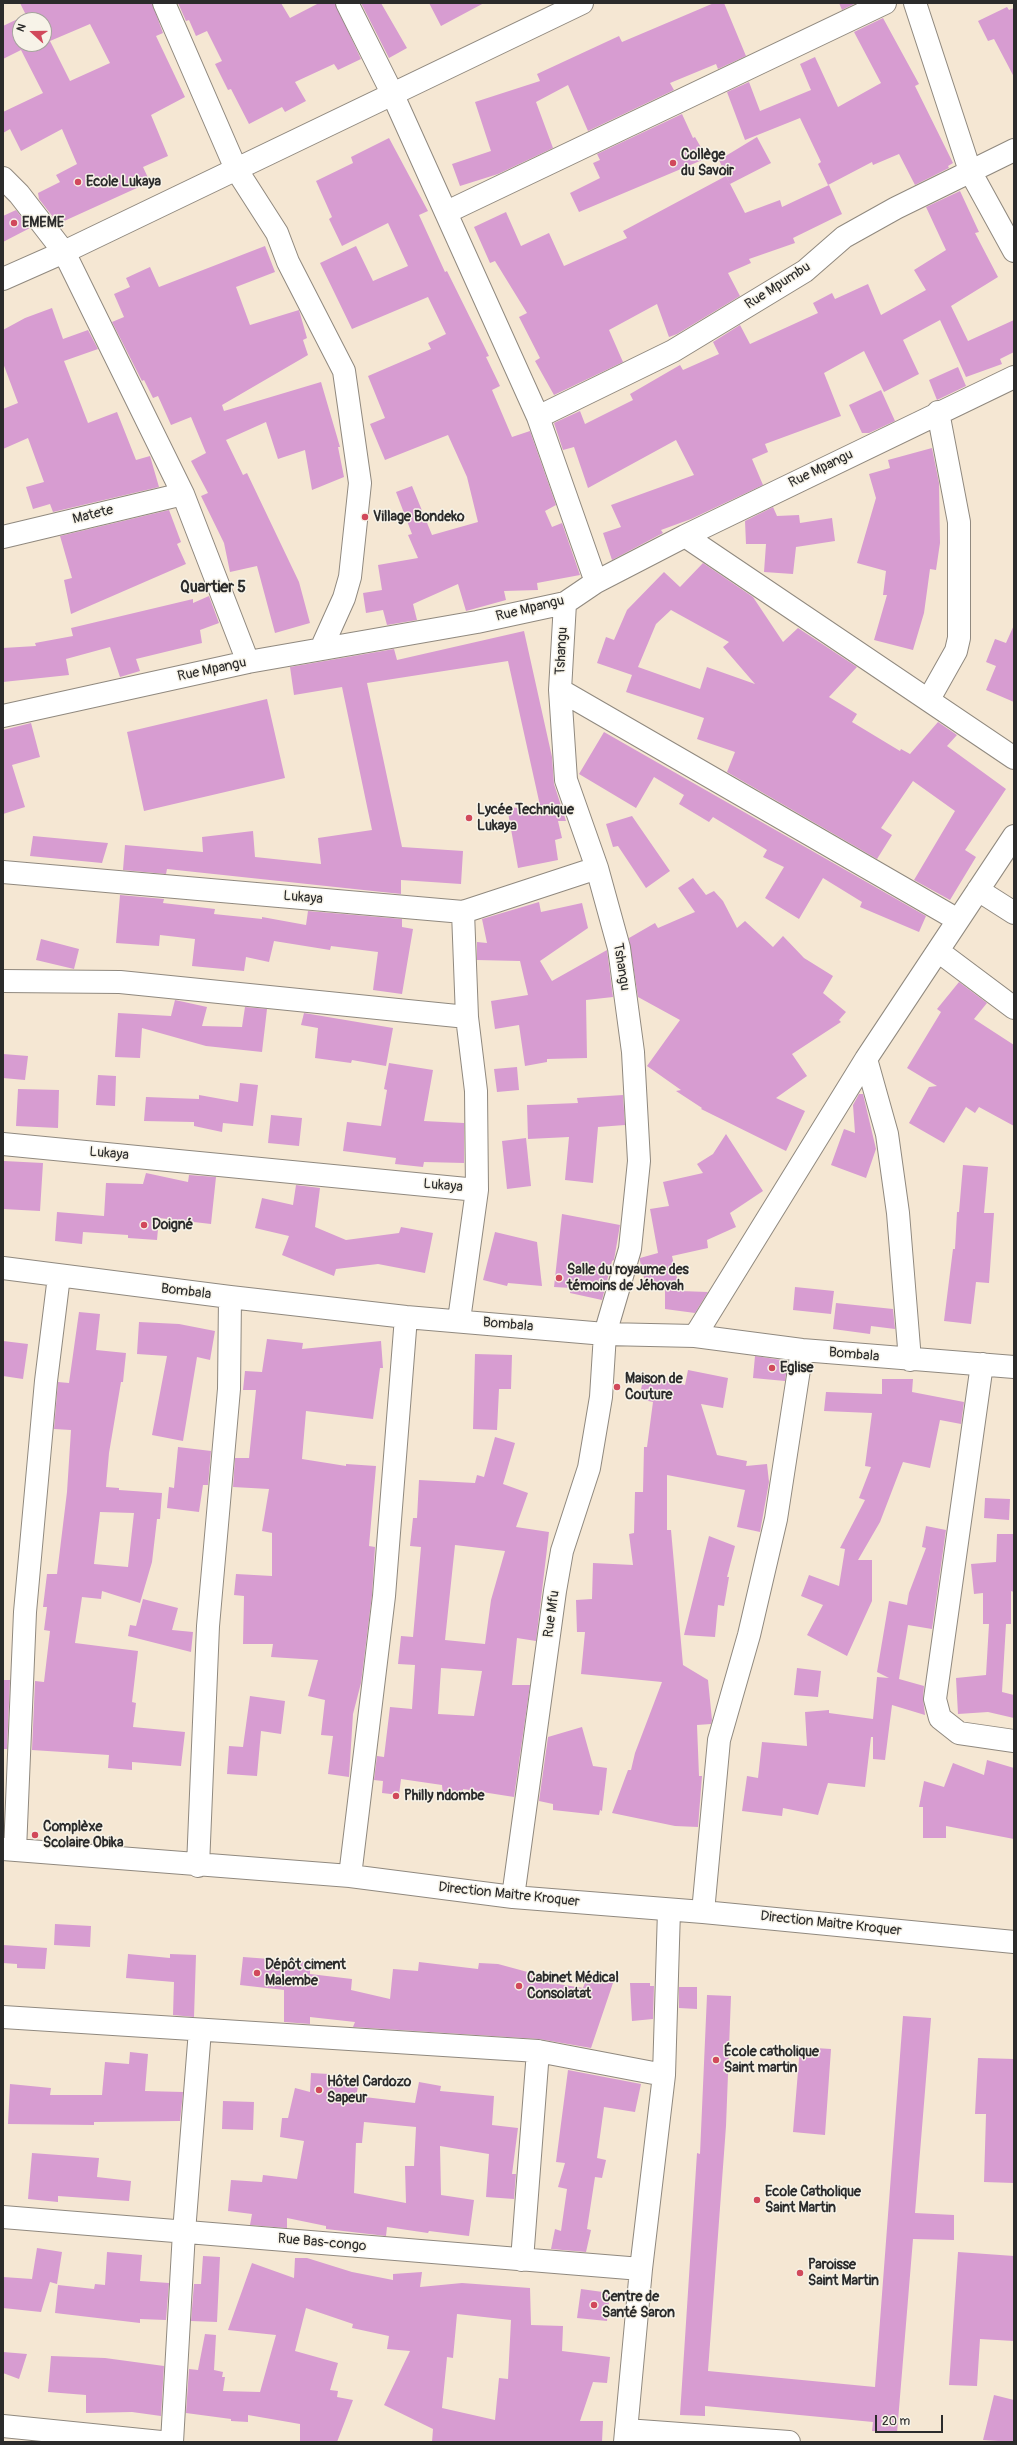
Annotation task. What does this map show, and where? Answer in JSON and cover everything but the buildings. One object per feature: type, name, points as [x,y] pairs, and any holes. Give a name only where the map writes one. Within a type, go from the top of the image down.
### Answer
[{"type":"street","points":[[164,3],[236,169],[278,233],[288,262],[344,371],[351,409],[360,483],[350,577],[344,598],[321,649]]},
{"type":"street","points":[[348,3],[392,93],[447,212],[538,417],[596,582]]},
{"type":"street","points":[[3,279],[64,252],[392,93],[582,3]]},
{"type":"street","points":[[447,212],[885,3]]},
{"type":"street","points":[[915,3],[970,171],[1014,251]]},
{"type":"street","name":"Rue Mpumbu","points":[[538,417],[673,351],[805,271],[844,237],[970,171],[1014,150]]},
{"type":"street","points":[[3,178],[18,194],[64,252],[183,494],[248,662]]},
{"type":"street","name":"Rue Mpangu","points":[[3,716],[248,662],[477,622],[565,603],[596,582],[685,536],[938,412],[1014,377]]},
{"type":"street","points":[[929,699],[956,651],[959,638],[959,522],[938,412]]},
{"type":"street","name":"Matete","points":[[3,537],[183,494]]},
{"type":"street","points":[[685,536],[929,699],[1014,758]]},
{"type":"street","name":"Tshangu","points":[[565,603],[560,690],[566,780],[597,868],[619,948],[633,1052],[639,1161],[630,1249],[605,1334]]},
{"type":"street","points":[[560,690],[958,920]]},
{"type":"street","points":[[695,1336],[866,1059],[1014,836]]},
{"type":"street","name":"Lukaya","points":[[3,872],[463,912],[597,868]]},
{"type":"street","points":[[978,890],[1014,913]]},
{"type":"street","points":[[459,1320],[477,1190],[476,1091],[468,1017],[463,912]]},
{"type":"street","points":[[938,951],[1014,1008]]},
{"type":"street","points":[[3,981],[120,982],[468,1017]]},
{"type":"street","points":[[866,1059],[888,1134],[898,1213],[910,1360]]},
{"type":"street","name":"Lukaya","points":[[3,1144],[477,1190]]},
{"type":"street","name":"Bombala","points":[[3,1268],[230,1297],[406,1317],[459,1320],[605,1334],[695,1336],[802,1350],[910,1360],[1014,1367]]},
{"type":"street","points":[[9,1850],[25,1612],[46,1381],[59,1276]]},
{"type":"street","points":[[198,1866],[208,1626],[229,1389],[230,1297]]},
{"type":"street","points":[[350,1876],[384,1596],[406,1317]]},
{"type":"street","name":"Rue Mfu","points":[[512,1897],[555,1591],[562,1551],[589,1468],[601,1397],[605,1334]]},
{"type":"street","points":[[703,1912],[719,1740],[749,1634],[776,1519],[802,1350]]},
{"type":"street","points":[[982,1364],[935,1699],[940,1718],[958,1733],[1014,1741]]},
{"type":"street","name":"Direction Maitre Kroquer","points":[[9,1850],[198,1866],[350,1876],[512,1897],[703,1912],[1014,1942]]},
{"type":"street","points":[[669,1910],[664,2075],[641,2269],[626,2436],[789,2442]]},
{"type":"street","points":[[3,2017],[538,2051],[664,2075]]},
{"type":"street","points":[[172,2442],[184,2232],[200,2030]]},
{"type":"street","points":[[522,2260],[538,2051]]},
{"type":"street","name":"Rue Bas-congo","points":[[3,2217],[641,2269]]},
{"type":"street","points":[[3,2426],[46,2436],[161,2442]]},
{"type":"place","name":"Collège du Savoir","points":[[673,163]]},
{"type":"place","name":"Ecole Lukaya","points":[[78,182]]},
{"type":"place","name":"EMEME","points":[[14,223]]},
{"type":"place","name":"Village Bondeko","points":[[365,517]]},
{"type":"place","name":"Lycée Technique Lukaya","points":[[469,818]]},
{"type":"place","name":"Doigné","points":[[144,1225]]},
{"type":"place","name":"Salle du royaume des témoins de Jéhovah","points":[[559,1278]]},
{"type":"place","name":"Eglise","points":[[772,1368]]},
{"type":"place","name":"Maison de Couture","points":[[617,1387]]},
{"type":"place","name":"Philly ndombe","points":[[396,1796]]},
{"type":"place","name":"Complèxe Scolaire Obika","points":[[35,1835]]},
{"type":"place","name":"Dépôt ciment Malembe","points":[[257,1973]]},
{"type":"place","name":"Cabinet Médical Consolatat","points":[[519,1986]]},
{"type":"place","name":"École catholique Saint martin","points":[[716,2060]]},
{"type":"place","name":"Hôtel Cardozo Sapeur","points":[[319,2090]]},
{"type":"place","name":"Ecole Catholique Saint Martin","points":[[757,2200]]},
{"type":"place","name":"Paroisse Saint Martin","points":[[800,2273]]},
{"type":"place","name":"Centre de Santé Saron","points":[[594,2305]]},
{"type":"district","name":"Quartier 5","points":[[213,588]]}]
